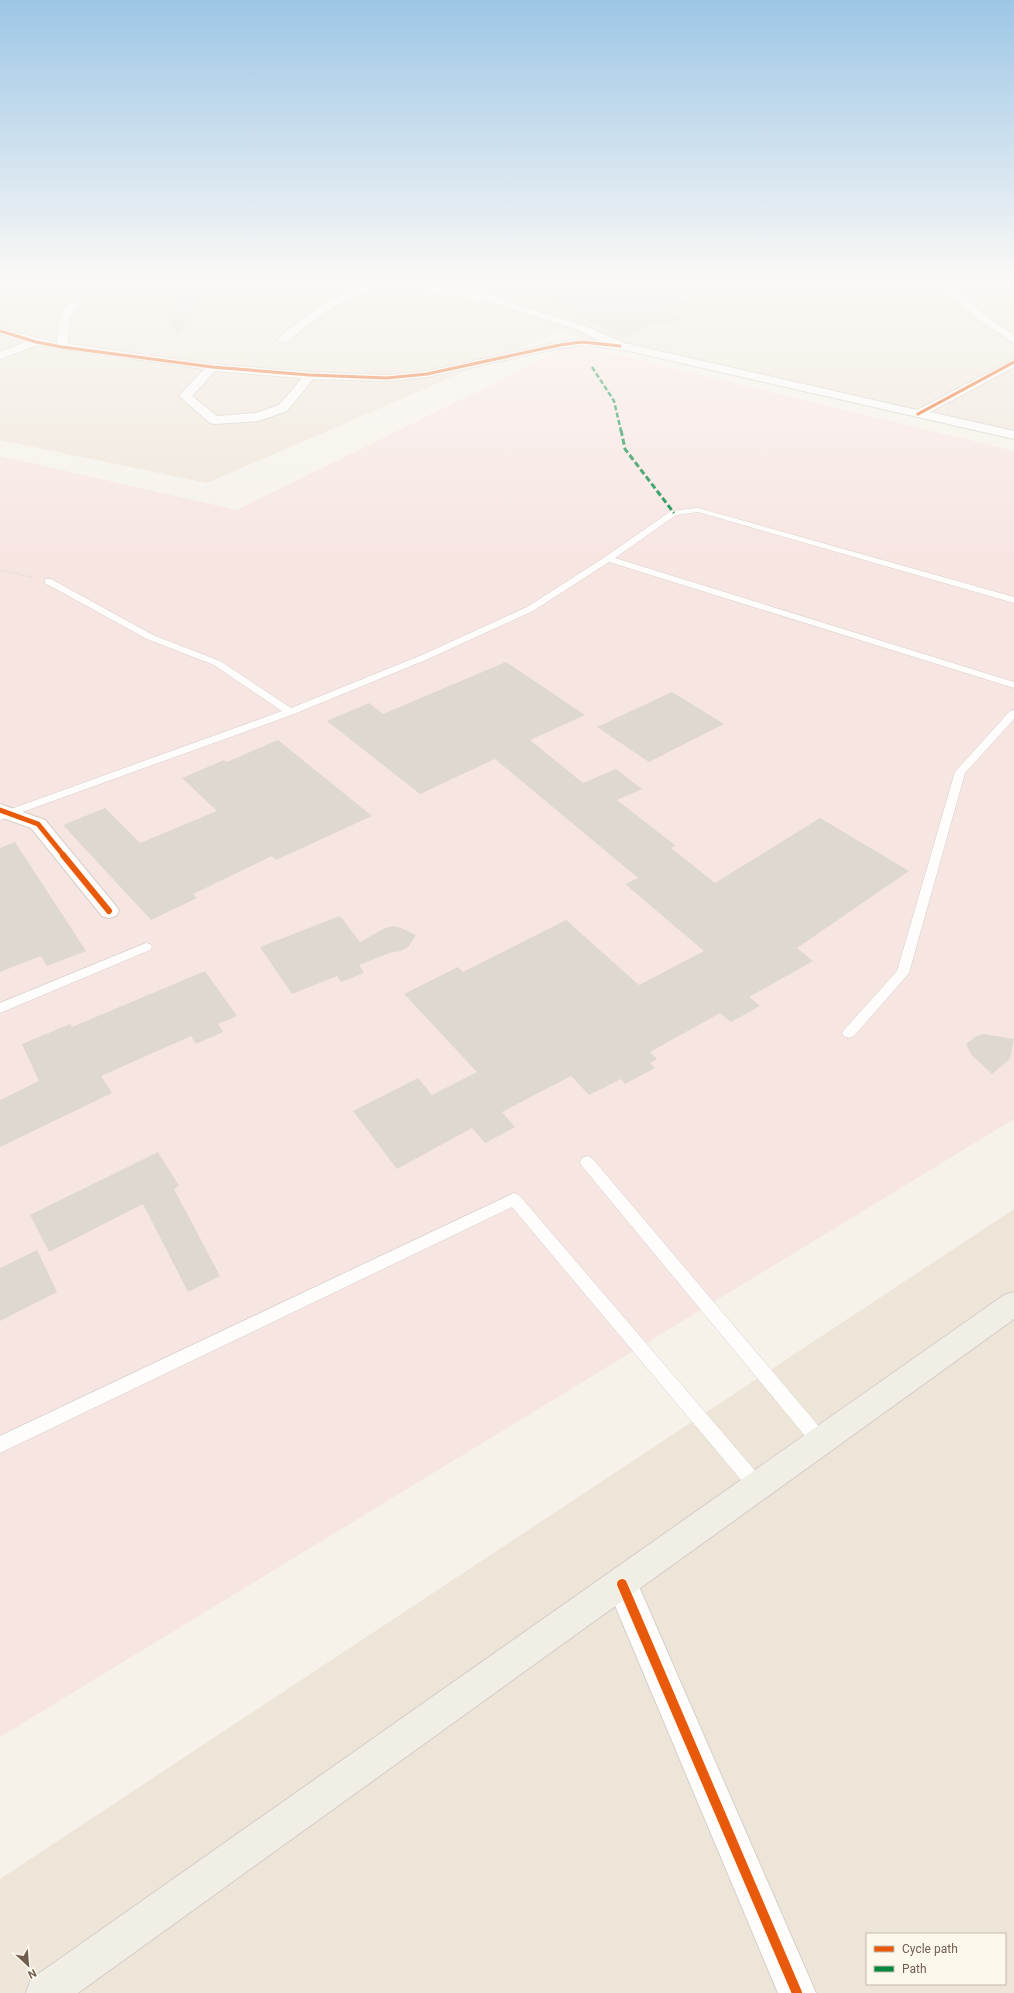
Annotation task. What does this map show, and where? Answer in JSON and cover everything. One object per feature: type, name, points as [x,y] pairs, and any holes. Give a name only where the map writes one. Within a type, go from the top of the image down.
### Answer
[{"type":"main road","points":[[45,1993],[1014,1304]]},
{"type":"street","points":[[205,374],[185,396],[214,420],[258,417],[282,408],[310,375]]},
{"type":"street","points":[[298,374],[387,378],[427,374]]},
{"type":"street","points":[[743,374],[1014,435]]},
{"type":"street","points":[[918,414],[992,374]]},
{"type":"street","points":[[3,814],[38,824],[109,911]]},
{"type":"street","points":[[622,1584],[797,1993]]},
{"type":"lane","points":[[3,814],[290,712],[425,657],[530,609],[608,559],[674,513],[698,510],[1014,600]]},
{"type":"lane","points":[[608,559],[1014,685]]},
{"type":"lane","points":[[48,581],[150,637],[217,663],[290,712]]},
{"type":"lane","points":[[849,1033],[903,973],[960,772],[1014,713]]},
{"type":"lane","points":[[0,1008],[146,947]]},
{"type":"lane","points":[[587,1162],[821,1442]]},
{"type":"lane","points":[[0,1445],[514,1199],[758,1487]]},
{"type":"path","points":[[0,570],[48,581]]},
{"type":"shaded area","points":[[0,374],[459,374],[207,483],[0,440]]},
{"type":"shaded area","points":[[512,374],[697,374],[1014,451],[1014,1119],[0,1737],[0,456],[237,510]]},
{"type":"shaded area","points":[[746,374],[1014,374],[1014,433]]},
{"type":"shaded area","points":[[1014,1209],[1014,1993],[0,1993],[0,1879]]},
{"type":"building","points":[[506,662],[585,715],[530,740],[583,783],[616,769],[642,789],[617,800],[676,846],[671,848],[715,883],[820,818],[909,871],[797,948],[813,961],[749,997],[760,1006],[731,1022],[720,1013],[650,1052],[657,1059],[650,1063],[655,1068],[625,1084],[621,1079],[589,1095],[571,1076],[502,1112],[515,1127],[485,1143],[472,1128],[397,1169],[353,1111],[418,1078],[432,1095],[477,1072],[404,994],[458,967],[463,972],[566,920],[639,985],[704,951],[625,884],[638,878],[495,759],[420,794],[327,721],[369,703],[383,714]]},
{"type":"building","points":[[672,692],[724,724],[649,762],[597,727]]},
{"type":"building","points":[[278,740],[372,816],[276,860],[272,856],[193,894],[197,898],[151,920],[63,825],[105,808],[140,843],[217,811],[182,778],[224,760],[227,762]]},
{"type":"building","points":[[15,842],[86,951],[47,966],[41,956],[0,972],[0,848]]},
{"type":"building","points":[[340,916],[360,942],[385,928],[393,926],[416,935],[408,947],[401,951],[389,953],[359,965],[364,973],[341,982],[337,976],[292,994],[260,947]]},
{"type":"building","points":[[205,971],[237,1016],[218,1024],[223,1032],[196,1044],[191,1036],[101,1076],[112,1093],[0,1147],[0,1100],[39,1081],[22,1044],[70,1024],[72,1027]]},
{"type":"building","points":[[983,1034],[1014,1039],[1010,1059],[992,1074],[971,1054],[966,1044],[975,1037]]},
{"type":"building","points":[[158,1152],[179,1186],[174,1189],[220,1276],[188,1292],[143,1204],[49,1252],[30,1215]]},
{"type":"building","points":[[37,1250],[57,1292],[0,1321],[0,1268]]},
{"type":"marked path","points":[[597,374],[614,401],[625,449],[674,513]]},
{"type":"cycle path","points":[[298,374],[387,378],[427,374]]},
{"type":"cycle path","points":[[918,414],[992,374]]},
{"type":"cycle path","points":[[0,810],[38,824],[109,911]]},
{"type":"cycle path","points":[[622,1584],[797,1993]]}]
